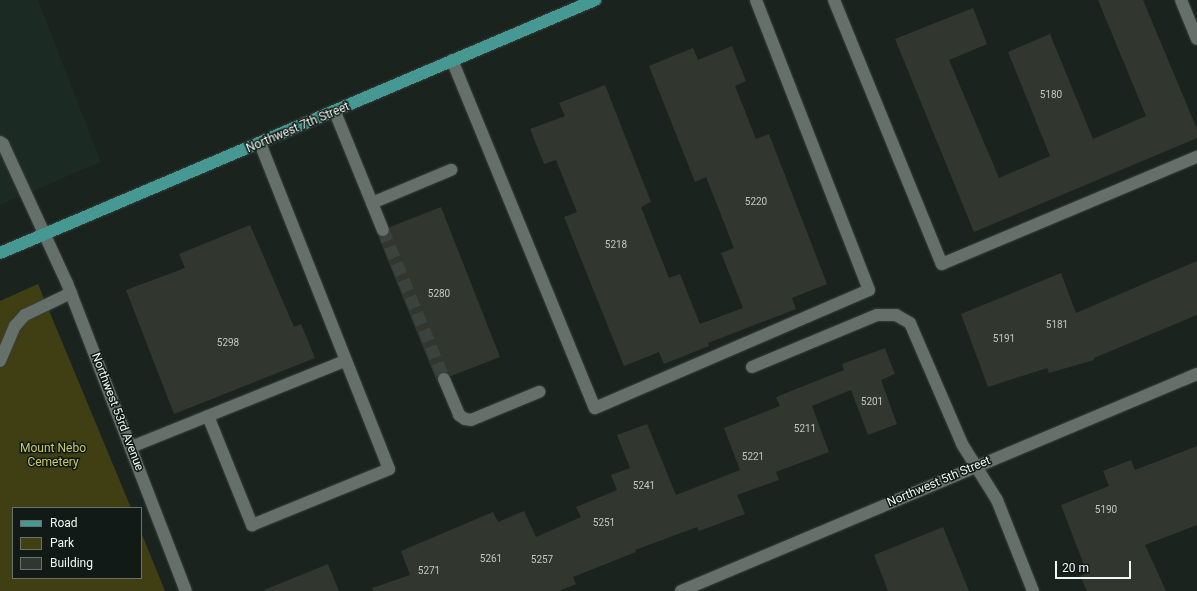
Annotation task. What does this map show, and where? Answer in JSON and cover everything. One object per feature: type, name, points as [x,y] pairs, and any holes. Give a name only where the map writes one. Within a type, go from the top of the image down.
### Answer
[{"type":"main road","name":"Northwest 7th Street","points":[[0,253],[260,144],[452,60],[595,0]]},
{"type":"street","points":[[452,60],[595,408],[869,290],[756,0]]},
{"type":"street","points":[[834,0],[942,264],[1197,157]]},
{"type":"street","points":[[1181,0],[1197,39]]},
{"type":"street","points":[[335,112],[383,230]]},
{"type":"street","name":"Northwest 53rd Avenue","points":[[0,142],[45,234],[71,293],[186,591]]},
{"type":"street","points":[[208,416],[252,525],[390,469],[345,361],[260,144]]},
{"type":"street","points":[[372,203],[451,170]]},
{"type":"street","points":[[0,361],[15,326],[25,315],[71,293]]},
{"type":"street","points":[[752,367],[877,315],[896,315],[910,323],[956,432],[997,500],[1033,591]]},
{"type":"street","points":[[131,447],[345,361]]},
{"type":"street","name":"Northwest 5th Street","points":[[680,591],[1197,374]]},
{"type":"street","points":[[444,379],[459,415],[465,420],[471,420],[539,392]]},
{"type":"shaded area","points":[[0,0],[38,0],[101,162],[0,205]]},
{"type":"green space","name":"Mount Nebo Cemetery","points":[[38,284],[131,507],[12,507],[12,579],[142,579],[142,534],[165,591],[0,591],[0,301]]},
{"type":"building","points":[[1098,0],[1143,0],[1197,129],[1197,138],[974,232],[895,39],[973,8],[987,44],[949,60],[999,178],[1050,156],[1008,52],[1050,34],[1093,139],[1146,116]]},
{"type":"building","points":[[732,46],[746,81],[735,86],[756,139],[769,134],[827,284],[792,298],[796,309],[708,343],[709,346],[664,364],[659,352],[624,366],[564,217],[577,212],[556,160],[544,164],[530,129],[565,116],[559,103],[605,85],[651,202],[641,207],[669,278],[680,274],[700,324],[743,308],[721,253],[734,248],[706,177],[695,182],[649,66],[693,48],[698,60]]},
{"type":"building","points":[[441,207],[500,357],[451,376],[441,372],[438,375],[437,382],[378,236],[386,237],[390,227]]},
{"type":"building","points":[[250,225],[294,327],[301,324],[315,358],[174,414],[126,290],[185,268],[179,254]]},
{"type":"building","points":[[1197,261],[1197,315],[1094,358],[1094,360],[1049,373],[1047,368],[988,387],[961,314],[1061,273],[1076,313]]},
{"type":"building","points":[[885,348],[895,374],[881,380],[897,424],[868,435],[851,390],[812,406],[829,452],[776,472],[779,480],[737,495],[745,514],[699,531],[697,527],[635,550],[636,552],[573,577],[576,584],[559,591],[373,591],[372,588],[410,575],[401,551],[493,512],[498,522],[524,511],[536,537],[581,517],[576,507],[617,490],[611,475],[630,468],[617,435],[647,424],[676,495],[740,470],[724,428],[780,406],[776,397],[844,370],[842,364]]},
{"type":"building","points":[[1197,446],[1197,525],[1145,545],[1166,591],[1087,591],[1080,576],[1087,573],[1061,505],[1109,486],[1103,471],[1131,460],[1135,470]]},
{"type":"building","points":[[943,527],[969,591],[888,591],[874,555]]},
{"type":"building","points":[[328,564],[339,591],[264,590]]},
{"type":"tunnel","points":[[383,230],[444,379]]}]
